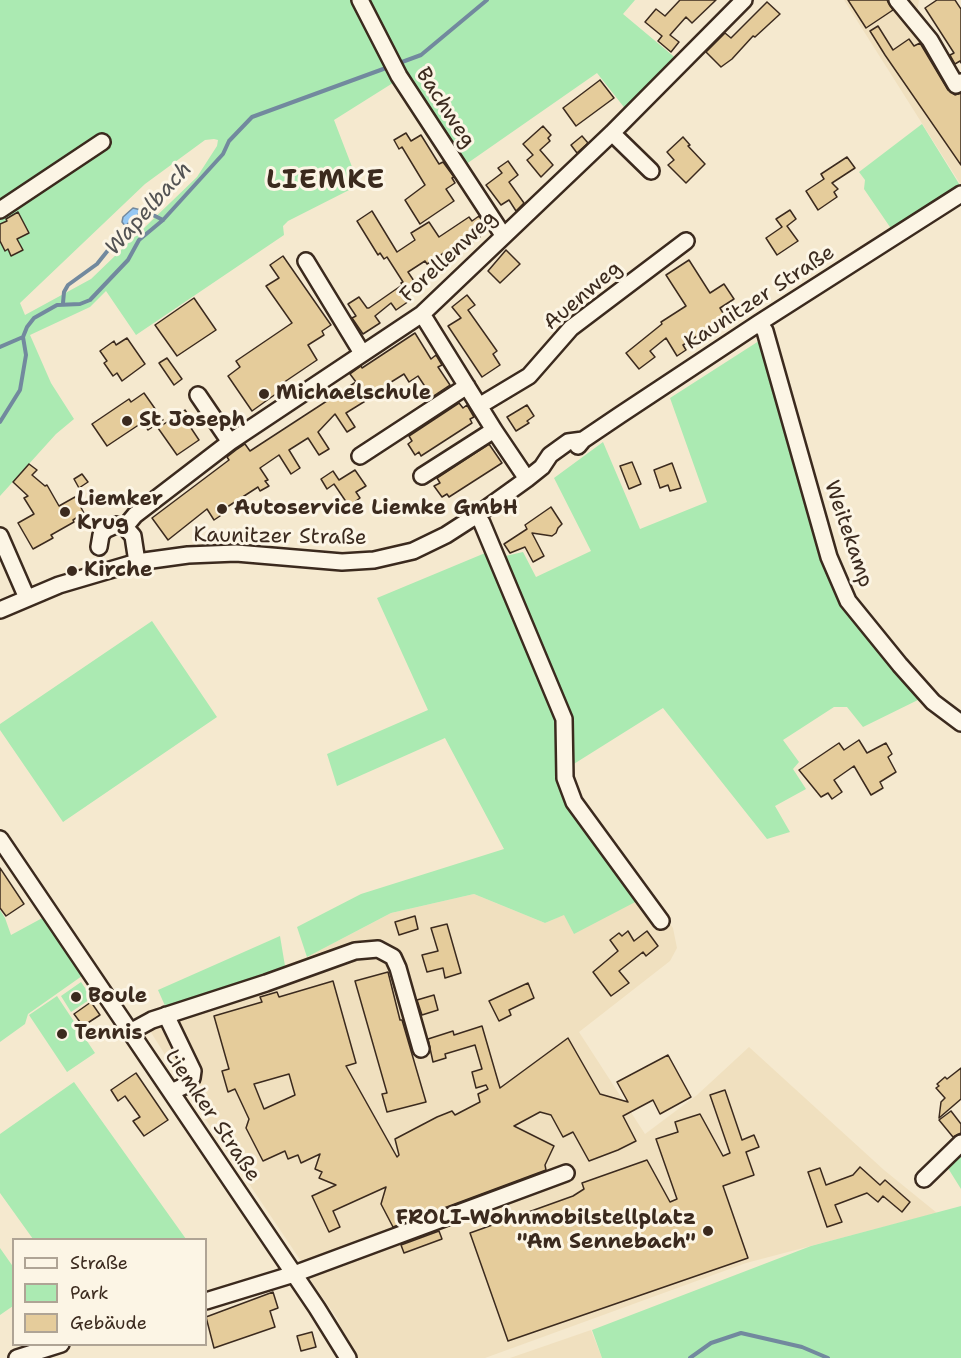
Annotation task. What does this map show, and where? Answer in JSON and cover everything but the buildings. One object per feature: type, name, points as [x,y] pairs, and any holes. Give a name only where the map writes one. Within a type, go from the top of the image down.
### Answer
[{"type":"street","name":"Bachweg","points":[[360,0],[399,76],[503,235]]},
{"type":"street","name":"Forellenweg","points":[[125,527],[135,515],[230,442],[422,314],[612,133],[744,0]]},
{"type":"street","points":[[897,0],[930,40],[956,85],[961,82]]},
{"type":"street","points":[[612,133],[651,171]]},
{"type":"street","points":[[0,210],[102,142]]},
{"type":"street","name":"Kaunitzer Straße","points":[[0,610],[85,577],[137,562],[188,555],[236,553],[342,562],[374,560],[414,550],[446,536],[542,467],[555,464],[583,440],[759,323],[961,194]]},
{"type":"street","name":"Auenweg","points":[[479,406],[529,376],[571,328],[686,241]]},
{"type":"street","points":[[306,261],[362,353]]},
{"type":"street","points":[[422,314],[527,479]]},
{"type":"street","name":"Weitekamp","points":[[759,323],[765,331],[829,556],[848,601],[933,702],[961,723]]},
{"type":"street","points":[[360,456],[467,386]]},
{"type":"street","points":[[198,395],[230,442]]},
{"type":"street","points":[[422,476],[494,430]]},
{"type":"street","points":[[477,515],[564,719],[565,778],[574,802],[661,921]]},
{"type":"street","points":[[99,547],[101,535],[105,530],[116,525],[125,527],[134,536],[137,562]]},
{"type":"street","points":[[0,536],[27,598]]},
{"type":"street","name":"Liemker Straße","points":[[0,838],[294,1274],[348,1358]]},
{"type":"street","points":[[130,1032],[166,1015],[355,951],[378,949],[393,957],[398,968],[421,1049]]},
{"type":"street","points":[[166,1015],[193,1071],[192,1078],[182,1087],[171,1092]]},
{"type":"street","points":[[924,1179],[961,1143]]},
{"type":"street","points":[[207,1301],[294,1274],[566,1173]]},
{"type":"street","points":[[17,1358],[55,1346]]},
{"type":"shaded area","points":[[844,0],[919,0],[917,14],[957,77],[961,74],[961,185]]},
{"type":"shaded area","points":[[648,893],[673,928],[677,948],[670,961],[579,1032],[645,1134],[697,1095],[749,1047],[884,1170],[937,1213],[746,1263],[485,1358],[354,1358],[337,1318],[204,1117],[142,1018],[307,957],[391,913],[474,894],[545,923],[565,914]]},
{"type":"shaded area","points":[[591,1330],[602,1358],[510,1358]]},
{"type":"green space","points":[[0,0],[635,0],[623,14],[678,60],[627,111],[597,73],[462,167],[404,76],[334,120],[359,185],[288,221],[283,226],[284,235],[136,335],[106,291],[90,307],[30,335],[51,383],[74,419],[56,434],[0,496]],"holes":[[[205,140],[218,140],[217,146],[197,177],[91,279],[25,315],[20,303],[145,184]]]},
{"type":"green space","points":[[922,124],[961,187],[892,230],[864,189],[865,180],[859,172]]},
{"type":"green space","points":[[762,339],[824,557],[922,698],[863,727],[847,707],[834,707],[783,740],[799,762],[793,769],[806,789],[775,806],[790,832],[767,839],[663,708],[569,767],[570,724],[501,557],[523,552],[536,577],[591,551],[554,478],[603,442],[640,529],[707,502],[670,398]]},
{"type":"green space","points":[[490,551],[560,724],[559,770],[641,899],[574,934],[564,915],[545,923],[474,894],[391,913],[307,957],[297,927],[361,894],[504,849],[445,738],[337,786],[327,754],[428,710],[377,598]]},
{"type":"green space","points":[[152,621],[217,717],[63,822],[0,730],[0,724]]},
{"type":"green space","points":[[0,910],[11,935],[46,916],[82,976],[28,1014],[25,1024],[0,1042]]},
{"type":"green space","points":[[280,936],[285,966],[166,1008],[158,990]]},
{"type":"green space","name":"Boule","points":[[81,982],[92,998],[71,1012],[61,996]]},
{"type":"green space","name":"Tennis","points":[[57,996],[95,1053],[67,1072],[29,1015]]},
{"type":"green space","name":"Boule","points":[[89,1028],[117,1032],[116,1041],[88,1037]]},
{"type":"green space","points":[[74,1082],[185,1238],[32,1238],[0,1193],[0,1134]]},
{"type":"green space","points":[[961,1149],[961,1189],[946,1165]]},
{"type":"green space","points":[[961,1206],[961,1358],[602,1358],[592,1330],[811,1246]]},
{"type":"green space","points":[[0,1248],[12,1265],[12,1307],[0,1315]]},
{"type":"water","points":[[133,208],[141,210],[143,216],[132,228],[126,227],[122,222],[123,217]]},
{"type":"waterway","name":"Wapelbach","points":[[402,62],[421,55],[487,0]]},
{"type":"waterway","name":"Wapelbach","points":[[0,422],[20,390],[26,355],[23,337],[34,318],[57,305],[80,304],[90,300],[128,260],[139,240],[163,220],[223,154],[229,141],[252,117],[386,68]]},
{"type":"waterway","points":[[139,215],[151,214],[163,220]]},
{"type":"waterway","points":[[63,303],[64,292],[68,285],[97,264],[129,224]]},
{"type":"waterway","points":[[0,347],[23,337]]},
{"type":"waterway","points":[[690,1358],[711,1343],[741,1333],[802,1347],[828,1358]]},
{"type":"place","name":"Michaelschule","points":[[264,394]]},
{"type":"place","name":"St Joseph","points":[[127,421]]},
{"type":"place","name":"Autoservice Liemke GmbH","points":[[222,509]]},
{"type":"place","name":"Liemker Krug","points":[[65,512]]},
{"type":"place","name":"Kirche","points":[[72,571]]},
{"type":"place","name":"Boule","points":[[76,997]]},
{"type":"place","name":"Tennis","points":[[62,1034]]},
{"type":"place","name":"FROLI-Wohnmobilstellplatz \"Am Sennebach\"","points":[[708,1231]]},
{"type":"district","name":"LIEMKE","points":[[326,181]]}]
